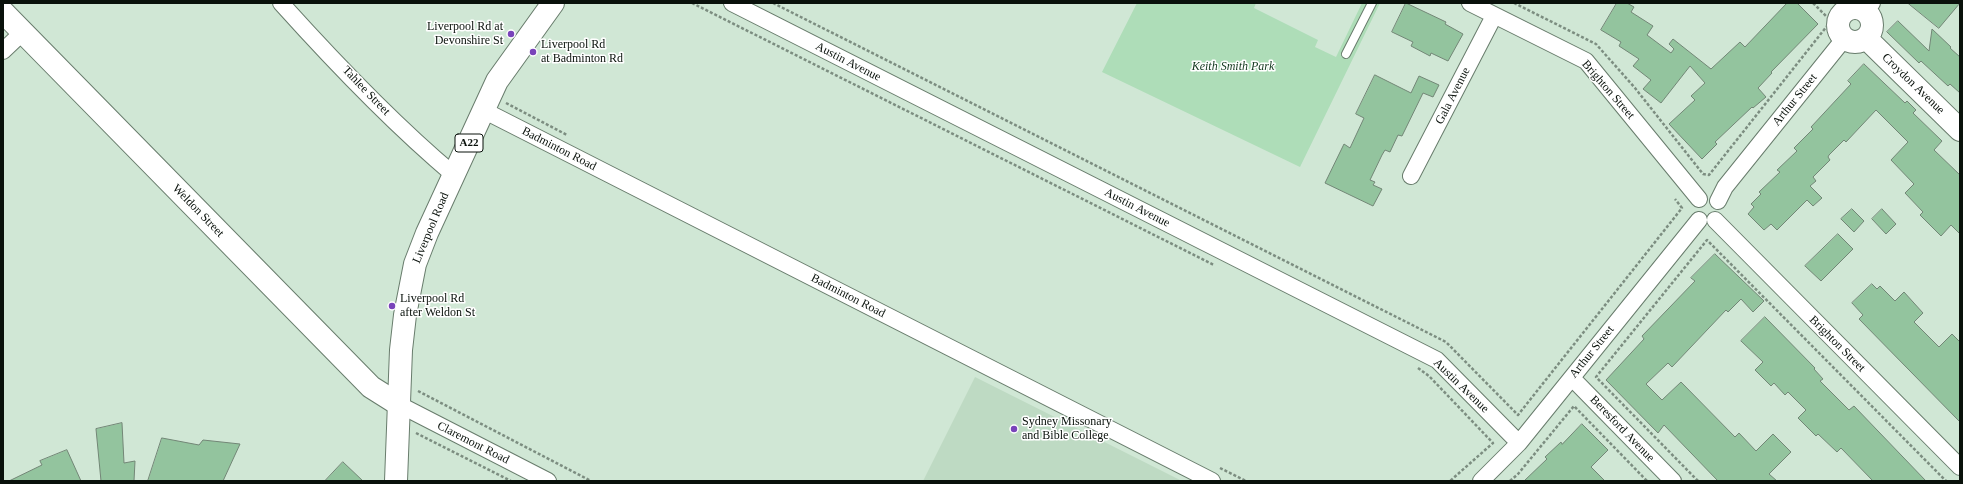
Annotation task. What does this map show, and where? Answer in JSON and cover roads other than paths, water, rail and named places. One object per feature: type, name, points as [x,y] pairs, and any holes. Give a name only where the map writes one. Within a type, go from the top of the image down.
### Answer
[{"type":"main road","name":"Liverpool Road","points":[[396,481],[398,404],[405,315],[415,264],[427,233],[483,110],[508,64],[553,3]]},
{"type":"main road","points":[[1856,7],[1869,7],[1872,27],[1866,38],[1853,42],[1844,38],[1838,29],[1839,18],[1835,12],[1856,7]]},
{"type":"main road","name":"Weldon Street","points":[[3,12],[371,387],[398,404]]},
{"type":"main road","name":"Croydon Avenue","points":[[1866,38],[1960,130]]},
{"type":"street","name":"Tahlee Street","points":[[281,3],[376,102],[426,151],[454,175]]},
{"type":"street","name":"Austin Avenue","points":[[732,3],[1437,360],[1519,443]]},
{"type":"street","name":"Brighton Street","points":[[1470,3],[1586,61],[1699,199]]},
{"type":"street","name":"Gala Avenue","points":[[1411,176],[1494,16]]},
{"type":"street","points":[[3,51],[23,32]]},
{"type":"street","name":"Arthur Street","points":[[1718,201],[1725,187],[1844,38]]},
{"type":"street","name":"Badminton Road","points":[[483,110],[1202,479]]},
{"type":"street","points":[[1711,196],[1718,201],[1720,209],[1715,220],[1707,223],[1699,220],[1694,210],[1699,199],[1711,196]]},
{"type":"street","name":"Arthur Street","points":[[1481,481],[1519,443],[1699,220]]},
{"type":"street","name":"Brighton Street","points":[[1715,220],[1960,467]]},
{"type":"street","name":"Beresford Avenue","points":[[1572,378],[1673,481]]},
{"type":"street","name":"Claremont Road","points":[[398,404],[548,481]]},
{"type":"lane","points":[[1346,54],[1372,3]]},
{"type":"place","name":"Liverpool Rd at Devonshire St","points":[[511,34]]},
{"type":"place","name":"Liverpool Rd at Badminton Rd","points":[[533,52]]},
{"type":"place","name":"Liverpool Rd after Weldon St","points":[[392,306]]},
{"type":"place","name":"Sydney Missonary and Bible College","points":[[1014,429]]},
{"type":"park label","name":"Keith Smith Park","points":[[1233,67]]}]
